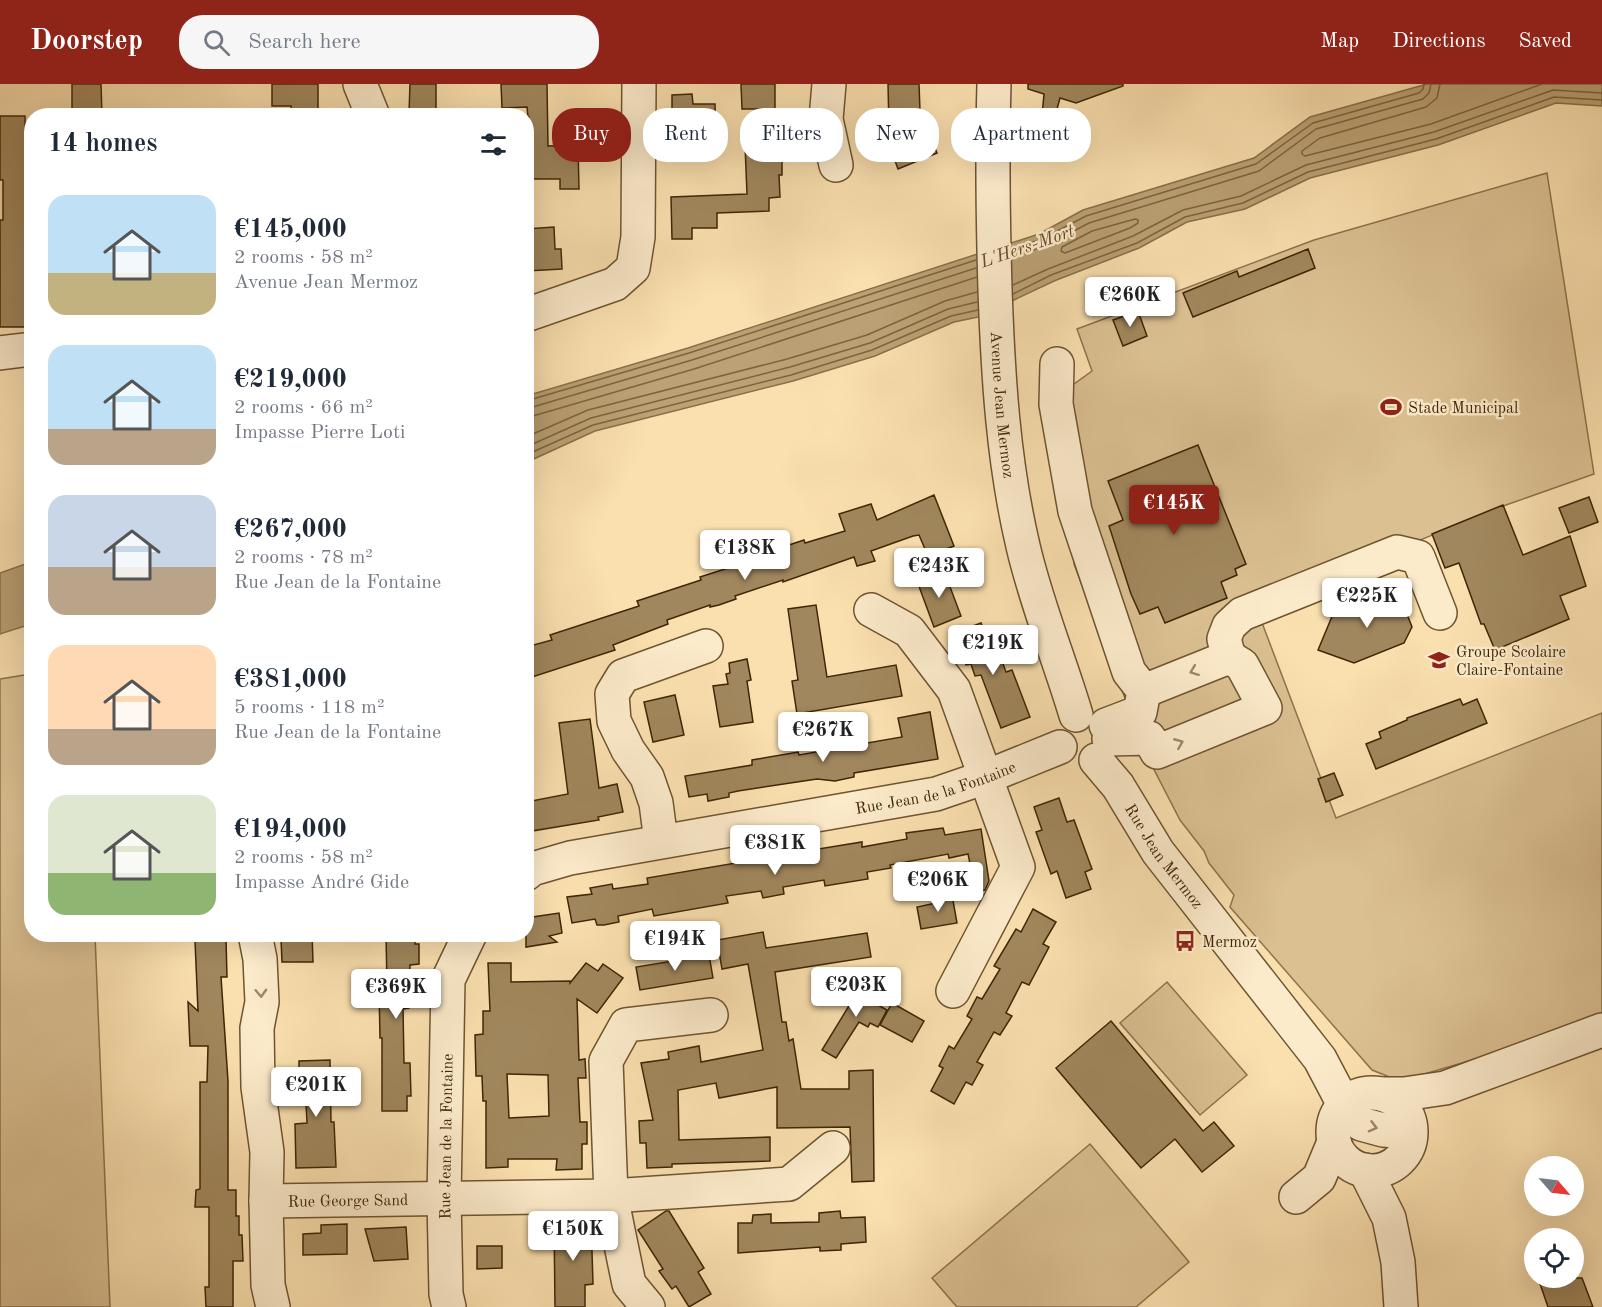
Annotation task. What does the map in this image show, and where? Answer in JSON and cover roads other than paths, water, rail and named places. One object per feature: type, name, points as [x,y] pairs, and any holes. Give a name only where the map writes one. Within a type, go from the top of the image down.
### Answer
[{"type":"street","points":[[360,84],[370,108]]},
{"type":"street","points":[[534,312],[615,284],[633,268],[638,237],[639,84]]},
{"type":"street","points":[[829,84],[826,119],[836,165]]},
{"type":"street","name":"Avenue Jean Mermoz","points":[[994,84],[992,174],[997,369],[1006,460],[1022,545],[1039,607],[1076,715]]},
{"type":"street","points":[[0,353],[24,350]]},
{"type":"street","points":[[1057,364],[1056,404],[1075,511],[1156,752],[1265,708],[1242,665],[1229,657],[1224,639],[1229,626],[1242,614],[1397,552],[1418,556],[1440,613]]},
{"type":"street","points":[[871,610],[909,631],[954,690],[1018,867],[954,991]]},
{"type":"street","points":[[661,841],[656,803],[647,777],[628,750],[614,721],[612,694],[623,676],[706,646]]},
{"type":"street","points":[[1104,742],[1093,714],[1084,712],[1076,715],[1066,720],[1061,729],[1060,747],[1071,759],[1083,763],[1104,742],[1229,657]]},
{"type":"street","name":"Rue Jean Mermoz","points":[[1104,742],[1118,786],[1158,852],[1320,1059],[1343,1105]]},
{"type":"street","name":"Rue Jean de la Fontaine","points":[[534,868],[570,858],[661,841],[936,794],[986,777],[1060,747]]},
{"type":"street","name":"Rue George Sand","points":[[257,942],[260,959],[262,1002],[257,1028],[258,1087],[267,1152],[268,1285],[273,1307]]},
{"type":"street","name":"Rue Jean de la Fontaine","points":[[449,1307],[446,1294],[444,1199],[448,980],[466,942]]},
{"type":"street","points":[[648,1307],[629,1284],[611,1196],[606,1061],[626,1025],[711,1016]]},
{"type":"street","points":[[1389,1218],[1361,1169],[1342,1157],[1334,1142],[1333,1125],[1343,1105],[1354,1097],[1368,1093],[1411,1093],[1445,1088],[1602,1030]]},
{"type":"street","name":"Rue Jean Mermoz","points":[[1303,1036],[1378,1094],[1393,1099],[1408,1117],[1410,1128]]},
{"type":"street","points":[[1343,1105],[1350,1116],[1361,1124],[1390,1131],[1410,1128],[1445,1088]]},
{"type":"street","points":[[1401,1307],[1398,1262],[1389,1218],[1392,1178],[1410,1140],[1410,1128]]},
{"type":"street","points":[[1334,1142],[1307,1188],[1361,1169],[1379,1170],[1399,1160]]},
{"type":"street","name":"Rue George Sand","points":[[266,1201],[611,1196],[789,1184],[833,1148]]},
{"type":"water","name":"L'Hers-Mort","points":[[1427,84],[1602,84],[1602,106],[1556,103],[1438,145],[1310,178],[1245,209],[1187,222],[1139,248],[1054,281],[978,317],[954,322],[875,356],[793,381],[595,431],[534,459],[534,394],[688,348],[1039,234],[1083,210],[1254,158],[1310,117]]},
{"type":"water","points":[[24,564],[24,626],[0,634],[0,573]]},
{"type":"water","points":[[930,870],[932,882],[909,886],[907,875]]},
{"type":"place","name":"Stade Municipal","points":[[1391,407]]},
{"type":"place","name":"Groupe Scolaire Claire-Fontaine","points":[[1439,660]]},
{"type":"place","name":"Mermoz","points":[[1185,941]]}]
